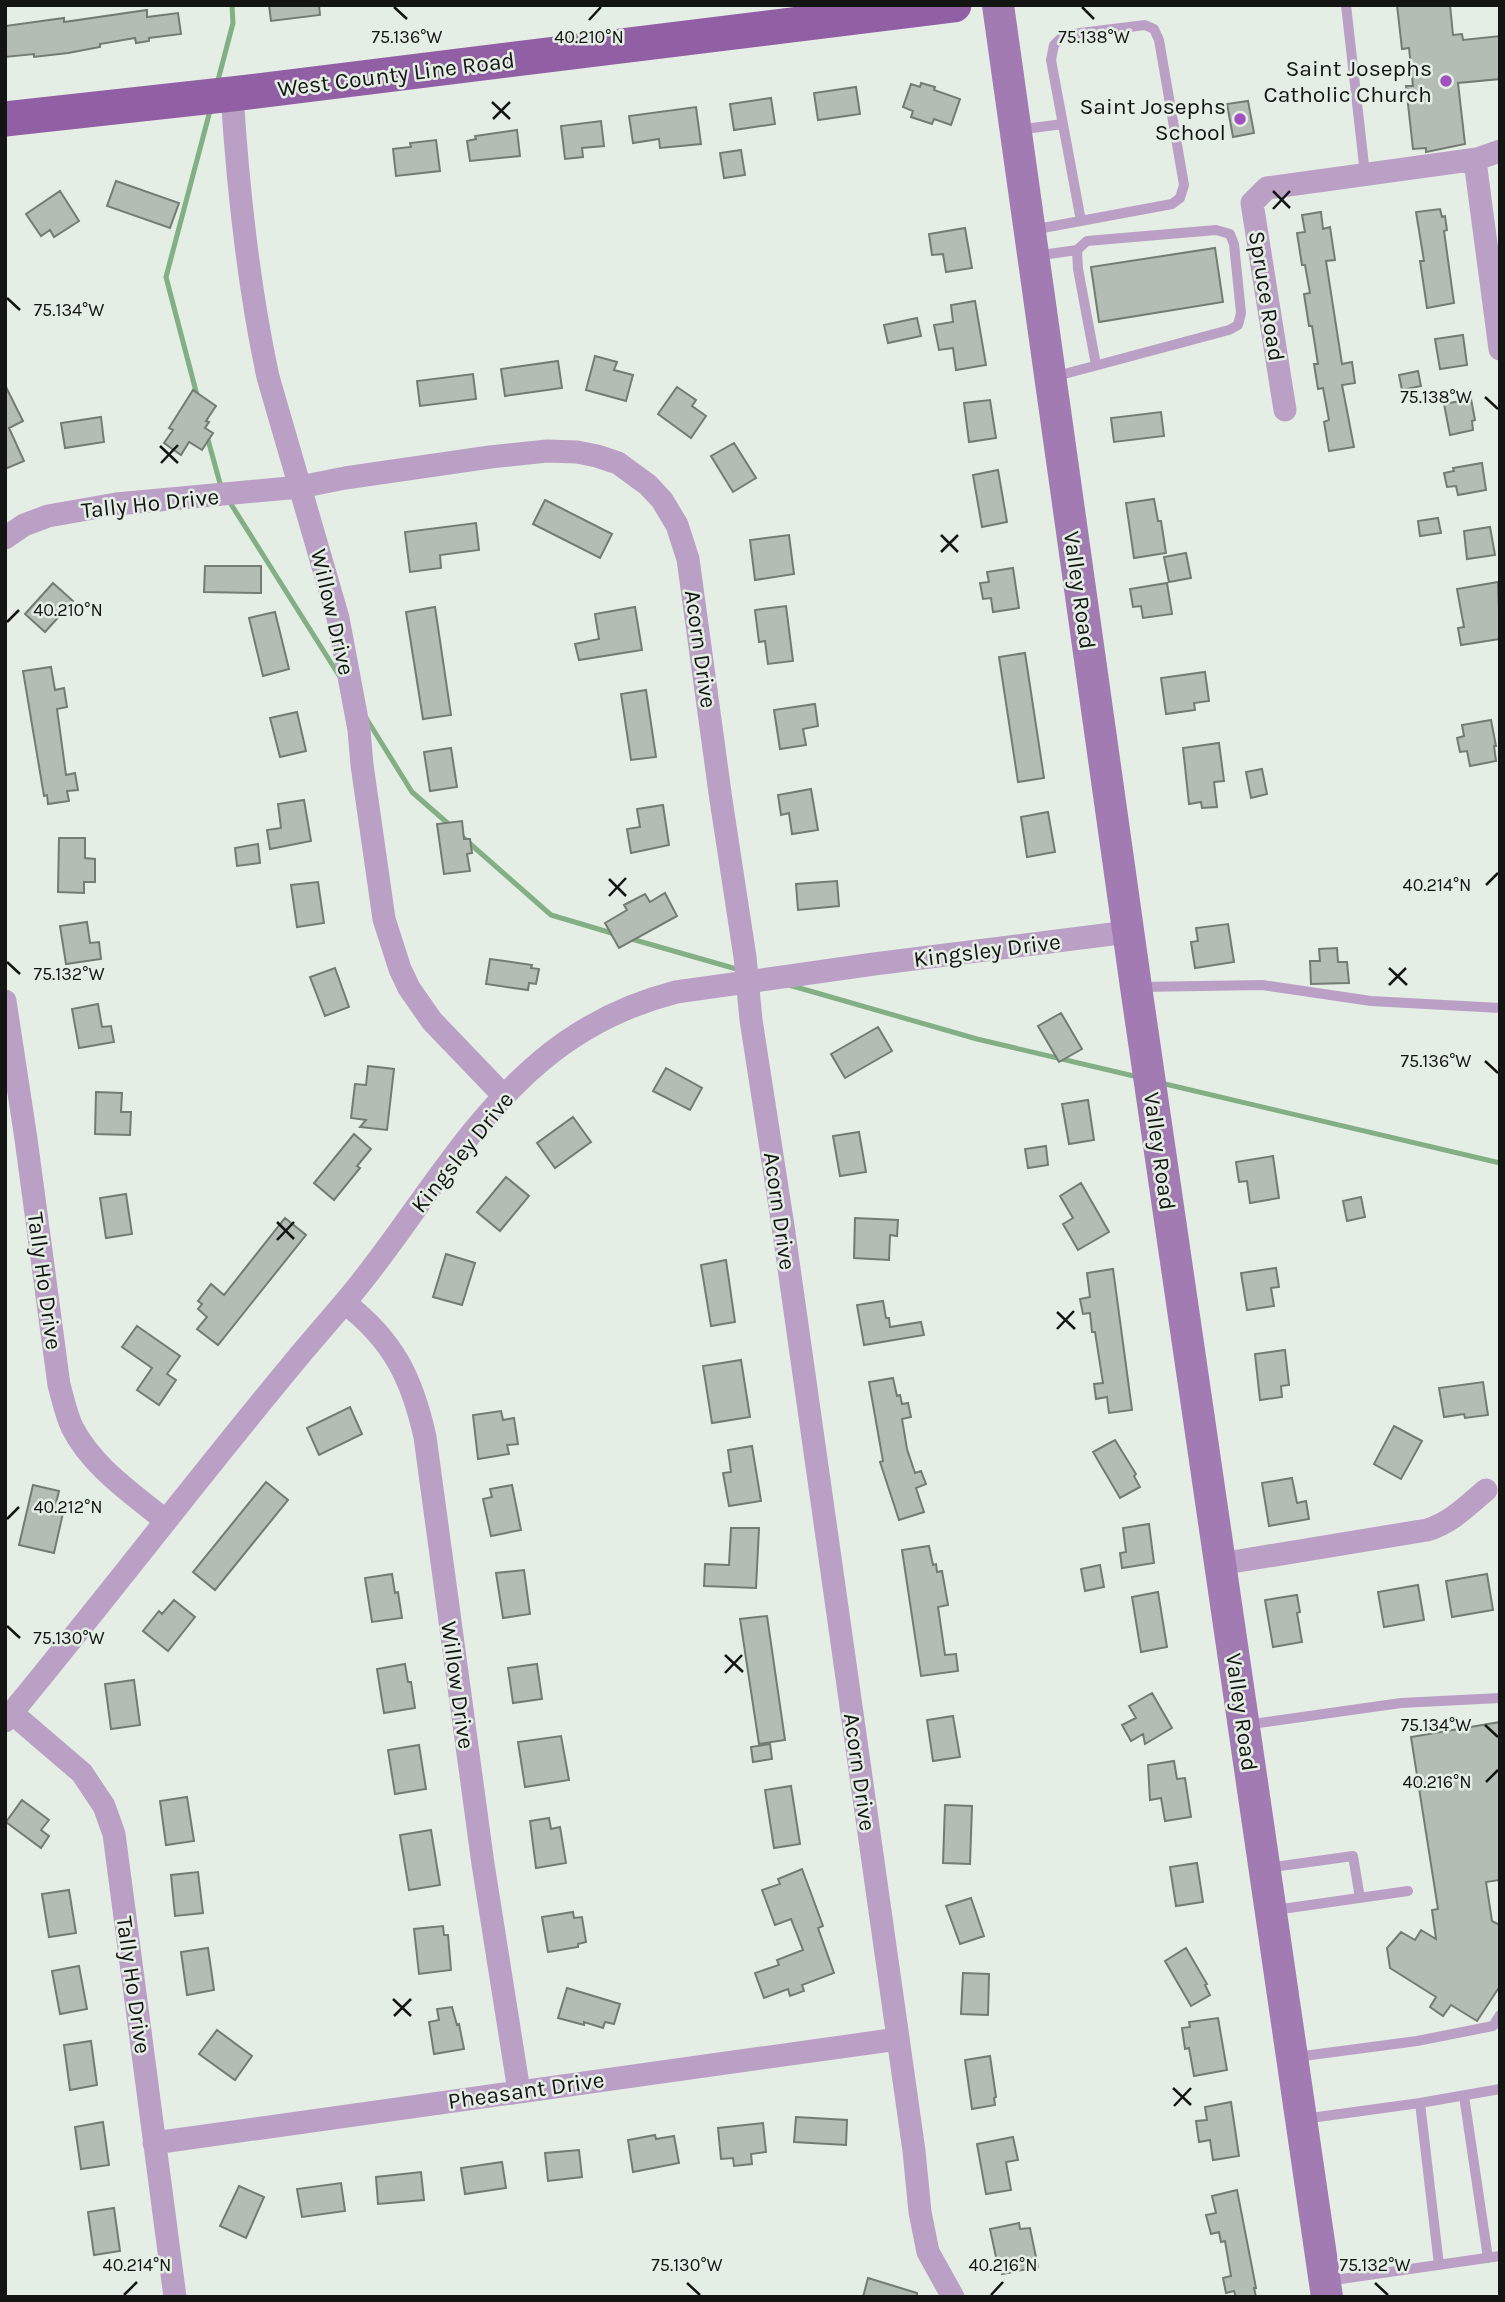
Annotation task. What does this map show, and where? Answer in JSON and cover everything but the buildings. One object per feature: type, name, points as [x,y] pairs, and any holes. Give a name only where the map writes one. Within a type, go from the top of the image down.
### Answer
[{"type":"main road","name":"West County Line Road","points":[[5,119],[232,94],[954,5]]},
{"type":"street","name":"Valley Road","points":[[998,5],[1128,932],[1326,2289]]},
{"type":"street","name":"Willow Drive","points":[[232,94],[237,176],[261,345],[338,618],[359,730],[384,919],[409,988],[432,1021],[504,1096]]},
{"type":"street","points":[[1365,174],[1477,159],[1500,151]]},
{"type":"street","points":[[1477,159],[1475,161],[1500,349]]},
{"type":"street","name":"Spruce Road","points":[[1285,410],[1252,203],[1267,188],[1365,174]]},
{"type":"street","name":"Acorn Drive","points":[[300,487],[490,457],[547,452],[597,456],[618,463],[648,485],[662,500],[677,525],[688,559],[749,981],[751,1020],[783,1226],[914,2151],[920,2212],[928,2252],[953,2297]]},
{"type":"street","name":"Tally Ho Drive","points":[[5,538],[24,525],[48,516],[116,504],[300,487]]},
{"type":"street","name":"Kingsley Drive","points":[[8,1717],[290,1366],[345,1303],[466,1140],[504,1096],[540,1062],[583,1030],[625,1008],[676,992],[1128,932]]},
{"type":"street","name":"Tally Ho Drive","points":[[5,1001],[59,1385],[67,1414],[86,1449],[106,1470],[166,1521]]},
{"type":"street","name":"Willow Drive","points":[[345,1303],[363,1317],[398,1359],[413,1392],[423,1427],[483,1864],[519,2091]]},
{"type":"street","points":[[1220,1564],[1439,1527],[1456,1517],[1486,1490]]},
{"type":"street","name":"Tally Ho Drive","points":[[8,1717],[82,1773],[104,1806],[114,1835],[175,2297]]},
{"type":"street","name":"Pheasant Drive","points":[[154,2143],[898,2039]]},
{"type":"lane","points":[[1346,5],[1365,174]]},
{"type":"lane","points":[[1032,243],[1080,221],[1172,204],[1180,198],[1184,185],[1159,40],[1154,29],[1145,25],[1063,36],[1054,45],[1051,60],[1080,221]]},
{"type":"lane","points":[[1015,130],[1063,124]]},
{"type":"lane","points":[[1051,377],[1229,330],[1238,325],[1241,313],[1234,244],[1230,234],[1216,230],[1087,241],[1077,250]]},
{"type":"lane","points":[[1032,243],[1077,250]]},
{"type":"lane","points":[[1077,250],[1078,269],[1096,365]]},
{"type":"lane","points":[[1136,987],[1262,985],[1371,1001],[1500,1007]]},
{"type":"lane","points":[[1244,1725],[1402,1703],[1500,1698]]},
{"type":"lane","points":[[1265,1868],[1353,1856],[1360,1898]]},
{"type":"lane","points":[[1272,1910],[1408,1891]]},
{"type":"lane","points":[[1293,2058],[1417,2041],[1493,2026],[1500,2015]]},
{"type":"lane","points":[[1302,2119],[1500,2090]]},
{"type":"lane","points":[[1326,2289],[1439,2265],[1494,2257],[1464,2095]]},
{"type":"lane","points":[[1420,2103],[1439,2265]]},
{"type":"waterway","points":[[217,84],[233,23],[232,5]]},
{"type":"waterway","points":[[198,399],[166,277],[211,107]]},
{"type":"waterway","points":[[207,436],[221,487]]},
{"type":"waterway","points":[[229,501],[340,677]]},
{"type":"waterway","points":[[366,718],[412,792],[452,827]]},
{"type":"waterway","points":[[459,834],[551,915],[615,934]]},
{"type":"waterway","points":[[628,938],[740,970]]},
{"type":"waterway","points":[[789,985],[977,1039],[1138,1077]]},
{"type":"waterway","points":[[1161,1083],[1500,1163]]},
{"type":"place","name":"Saint Josephs Catholic Church","points":[[1446,81]]},
{"type":"place","name":"Saint Josephs School","points":[[1240,119]]}]
